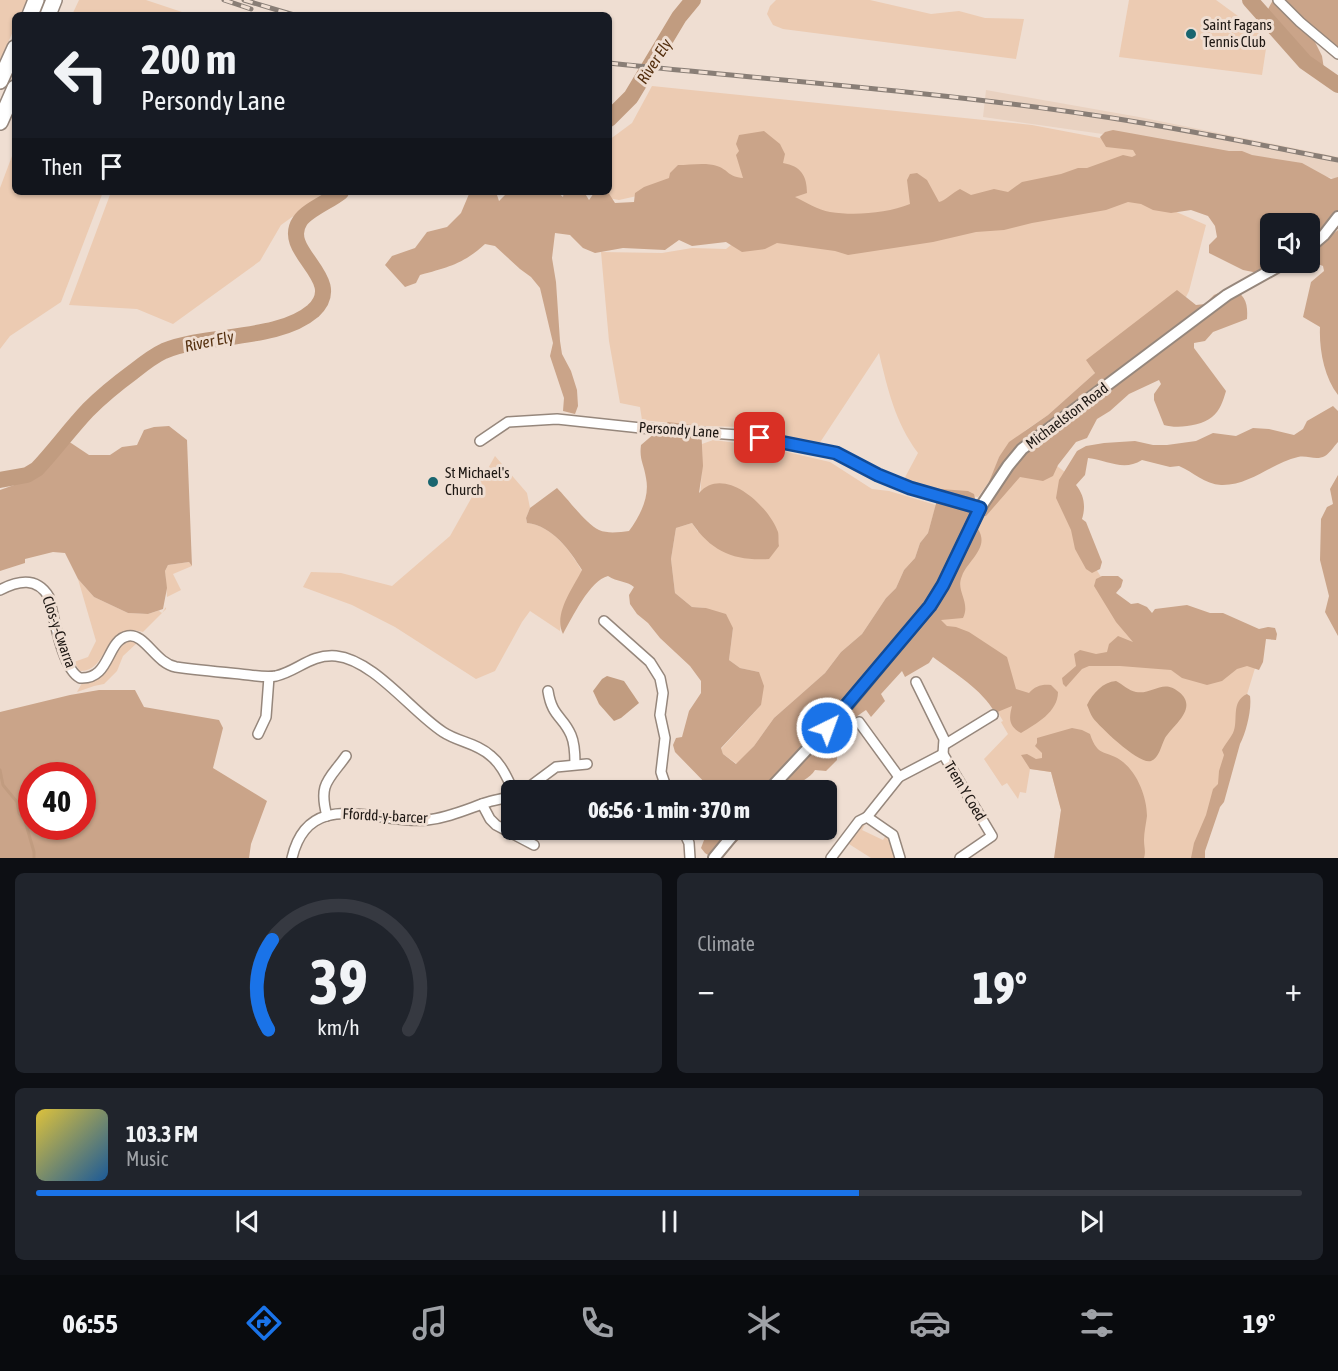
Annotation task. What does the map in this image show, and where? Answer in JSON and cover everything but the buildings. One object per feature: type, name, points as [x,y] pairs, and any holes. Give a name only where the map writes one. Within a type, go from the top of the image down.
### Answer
[{"type":"highway","points":[[0,81],[12,55]]},
{"type":"highway","points":[[0,122],[12,95]]},
{"type":"street","points":[[1278,0],[1338,54]]},
{"type":"street","points":[[1320,239],[1338,217]]},
{"type":"street","name":"Michaelston Road","points":[[778,780],[842,712],[930,606],[943,585],[980,508],[1022,449],[1227,295],[1266,273]]},
{"type":"street","name":"Persondy Lane","points":[[480,441],[508,422],[557,419],[752,436],[836,453],[878,475],[910,488],[980,508]]},
{"type":"street","name":"Clos-y-Cwarra","points":[[0,590],[31,582],[44,589],[49,597],[70,671],[80,678],[90,677],[101,669],[115,645],[128,636],[138,637],[162,661],[170,665],[269,677],[280,675],[318,657],[332,656],[349,660],[394,689],[445,733],[480,747],[502,768],[508,780]]},
{"type":"street","points":[[604,621],[650,662],[660,678],[663,693],[660,715],[665,738],[661,772],[664,780]]},
{"type":"street","points":[[258,734],[270,719],[269,677]]},
{"type":"street","points":[[916,682],[944,739],[943,749]]},
{"type":"street","points":[[549,691],[551,706],[573,738],[575,764]]},
{"type":"street","points":[[943,749],[993,715]]},
{"type":"street","points":[[859,722],[899,777]]},
{"type":"street","name":"Trem Y Coed","points":[[831,858],[859,821],[867,817],[899,777],[943,749],[992,836],[960,858]]},
{"type":"street","points":[[292,858],[297,843],[306,830],[327,816],[323,801],[324,788],[329,776],[346,756]]},
{"type":"street","points":[[537,780],[548,771],[562,766],[587,764]]},
{"type":"street","name":"Ffordd-y-barcer","points":[[327,816],[352,813],[417,821],[455,815],[501,799]]},
{"type":"street","points":[[482,804],[492,822],[515,837],[534,845]]},
{"type":"street","points":[[867,817],[890,832],[900,858]]},
{"type":"street","points":[[688,840],[690,858]]},
{"type":"street","points":[[714,858],[729,840]]},
{"type":"shaded area","points":[[0,0],[27,0],[21,12],[12,12],[12,34],[0,60]]},
{"type":"shaded area","points":[[79,0],[146,0],[182,12],[73,12]]},
{"type":"shaded area","points":[[776,0],[870,0],[931,14],[959,11],[985,18],[1024,19],[1016,59],[783,29],[773,25],[767,14],[770,6]]},
{"type":"shaded area","name":"Saint Fagans Tennis Club","points":[[1129,0],[1216,0],[1253,27],[1267,42],[1262,75],[1119,57]]},
{"type":"shaded area","points":[[1273,0],[1338,0],[1338,58],[1314,40],[1322,56],[1324,69],[1319,72],[1296,58],[1289,51],[1289,39],[1287,37],[1280,39],[1274,33],[1276,18],[1267,11]]},
{"type":"shaded area","points":[[652,86],[1032,125],[1210,159],[852,226],[713,179],[619,200],[593,195],[612,195],[612,138],[632,123]]},
{"type":"shaded area","points":[[986,90],[1139,117],[1338,157],[1338,179],[1138,139],[983,117]]},
{"type":"shaded area","points":[[1113,130],[1229,151],[1242,151],[1252,155],[1302,163],[1331,179],[1338,177],[1338,225],[1323,242],[1338,230],[1338,395],[1329,380],[1323,362],[1320,327],[1303,317],[1311,282],[1324,271],[1323,266],[1320,265],[1320,213],[1260,213],[1260,272],[1258,273],[1243,270],[1209,253],[1209,245],[1217,237],[1215,226],[1208,216],[1191,210],[1171,213],[1153,210],[1141,204],[1128,202],[1106,210],[1004,230],[976,232],[933,242],[848,255],[777,243],[765,249],[742,252],[726,242],[692,246],[679,240],[665,250],[623,248],[595,253],[583,248],[570,235],[555,233],[552,258],[560,341],[562,354],[577,390],[578,406],[575,414],[563,411],[564,398],[550,356],[553,343],[540,288],[531,277],[495,246],[485,244],[448,267],[420,275],[416,283],[405,287],[385,265],[392,256],[415,248],[427,232],[447,227],[461,213],[469,195],[497,195],[499,201],[505,195],[561,195],[563,197],[563,195],[586,195],[589,200],[593,195],[610,195],[615,203],[634,202],[635,193],[644,187],[669,178],[670,173],[678,165],[713,165],[743,178],[736,155],[739,151],[736,144],[739,135],[764,131],[780,144],[785,154],[783,163],[799,169],[806,182],[807,193],[795,197],[826,211],[861,214],[891,210],[910,204],[907,180],[910,174],[917,173],[927,180],[939,202],[960,189],[971,195],[994,189],[1008,192],[1022,182],[1078,168],[1087,168],[1123,155],[1132,157],[1136,155],[1133,150],[1106,147],[1100,137],[1105,132]]},
{"type":"shaded area","points":[[12,156],[12,195],[102,195],[61,302],[10,336],[0,349],[0,188]]},
{"type":"shaded area","points":[[1131,192],[1206,225],[1185,299],[1087,360],[1095,373],[1048,415],[1026,430],[999,457],[991,479],[978,497],[939,492],[902,483],[918,453],[903,430],[889,393],[879,353],[817,447],[791,438],[742,427],[701,426],[642,420],[640,407],[620,403],[609,341],[601,252],[662,253],[692,248],[726,249],[746,233]]},
{"type":"shaded area","points":[[110,195],[323,195],[281,225],[260,261],[173,324],[137,309],[69,305]]},
{"type":"shaded area","points":[[1230,288],[1243,296],[1247,319],[1213,332],[1205,341],[1194,343],[1194,348],[1226,391],[1215,415],[1195,425],[1175,427],[1164,425],[1154,400],[1154,394],[1161,384],[1159,380],[1129,394],[1097,419],[1087,438],[1076,442],[1058,465],[1053,476],[1043,481],[1020,477],[986,516],[981,516],[991,483],[989,482],[999,457],[1009,442],[1048,415],[1095,373],[1086,360],[1177,290],[1196,305],[1205,304],[1214,295]]},
{"type":"shaded area","points":[[1333,406],[1338,411],[1338,442],[1327,455],[1318,458],[1298,457],[1288,460],[1241,482],[1221,485],[1204,480],[1179,466],[1170,467],[1142,460],[1122,465],[1088,458],[1085,475],[1076,485],[1084,501],[1082,519],[1086,522],[1102,562],[1100,569],[1092,573],[1086,569],[1075,549],[1071,530],[1056,498],[1059,480],[1077,451],[1086,446],[1104,443],[1135,441],[1167,445],[1196,441],[1213,433],[1236,436],[1253,428],[1294,435],[1303,429],[1307,421]]},
{"type":"shaded area","points":[[668,422],[701,426],[703,466],[699,493],[709,485],[721,483],[733,486],[756,501],[778,532],[779,546],[769,559],[756,559],[735,556],[716,548],[692,523],[676,528],[671,559],[675,593],[692,607],[706,608],[726,614],[733,628],[729,660],[740,668],[759,672],[764,686],[761,705],[721,748],[723,754],[736,764],[754,746],[774,718],[825,673],[841,652],[862,634],[886,598],[896,588],[904,570],[915,558],[920,543],[928,533],[940,489],[968,491],[974,494],[976,503],[967,527],[978,529],[981,536],[980,548],[960,581],[965,607],[963,618],[941,620],[947,626],[969,632],[1007,657],[1016,689],[1029,693],[1039,686],[1051,685],[1058,692],[1054,706],[1039,721],[1021,733],[1010,721],[1012,706],[995,713],[983,696],[933,657],[929,663],[905,677],[902,671],[881,694],[885,701],[871,717],[866,710],[843,730],[838,743],[837,760],[826,771],[815,770],[804,780],[702,780],[675,752],[673,745],[676,738],[682,737],[689,711],[701,693],[701,681],[690,666],[637,614],[630,604],[629,595],[634,587],[608,576],[601,579],[588,592],[563,634],[560,618],[562,610],[582,570],[560,540],[545,529],[527,523],[526,518],[530,508],[557,488],[583,517],[599,530],[629,531],[640,513],[647,492],[641,445]]},
{"type":"shaded area","points":[[169,426],[187,440],[192,566],[189,562],[168,565],[165,571],[167,588],[163,609],[148,614],[128,613],[94,597],[78,579],[65,553],[53,552],[25,559],[25,563],[0,571],[0,490],[34,478],[32,475],[65,439],[89,455],[110,455],[122,447],[137,445],[144,430]]},
{"type":"shaded area","points":[[713,440],[761,446],[830,462],[872,489],[889,491],[936,505],[928,533],[920,543],[915,558],[904,570],[896,588],[886,598],[862,634],[841,652],[825,673],[774,718],[754,746],[737,764],[723,754],[721,749],[761,705],[759,672],[740,668],[729,660],[733,628],[706,608],[692,607],[675,593],[671,559],[676,528],[692,523],[698,532],[702,444]]},
{"type":"shaded area","points":[[1038,452],[1069,475],[1085,552],[1134,628],[1263,642],[1197,858],[1055,858],[1061,810],[1051,772],[1030,769],[1026,793],[1020,792],[1018,799],[1007,783],[1002,786],[984,759],[1008,734],[1001,722],[1003,721],[994,706],[919,636],[970,535],[1014,468]]},
{"type":"shaded area","points":[[495,456],[527,493],[530,508],[526,518],[527,523],[553,534],[572,555],[582,571],[561,623],[560,631],[530,611],[495,671],[476,679],[395,627],[352,605],[303,587],[311,572],[341,573],[392,586],[450,536]]},
{"type":"shaded area","points":[[1338,475],[1338,636],[1325,612],[1329,596],[1320,560],[1321,519],[1327,507],[1333,504],[1330,489]]},
{"type":"shaded area","points":[[189,562],[192,566],[173,574],[181,590],[167,597],[165,571],[168,565]]},
{"type":"shaded area","points":[[1102,576],[1118,576],[1123,580],[1116,593],[1131,604],[1138,603],[1147,607],[1152,613],[1155,609],[1187,605],[1210,613],[1223,613],[1259,629],[1275,628],[1276,640],[1266,639],[1263,662],[1259,670],[1247,666],[1237,669],[1222,681],[1207,685],[1182,678],[1171,670],[1089,666],[1082,669],[1066,687],[1062,678],[1076,666],[1074,654],[1080,650],[1096,654],[1107,652],[1109,644],[1118,636],[1133,642],[1116,622],[1094,586],[1096,579]]},
{"type":"shaded area","points":[[78,579],[94,597],[128,613],[148,614],[160,610],[162,613],[143,632],[130,630],[120,633],[113,639],[97,664],[90,669],[80,671],[74,662],[88,657],[96,641]]},
{"type":"shaded area","points":[[130,641],[138,642],[123,656],[117,671],[104,684],[77,692],[82,683],[99,677],[123,645]]},
{"type":"shaded area","points":[[607,676],[624,681],[639,703],[614,721],[599,704],[593,691]]},
{"type":"shaded area","points":[[1116,681],[1136,692],[1163,687],[1173,688],[1184,698],[1186,704],[1182,716],[1165,738],[1156,757],[1151,761],[1145,761],[1120,744],[1097,723],[1090,713],[1087,705],[1092,696],[1103,686]]},
{"type":"shaded area","points":[[99,690],[135,690],[144,707],[219,720],[223,728],[213,768],[267,801],[251,844],[249,858],[0,858],[0,712]]},
{"type":"shaded area","points":[[1247,694],[1250,696],[1250,701],[1246,727],[1224,802],[1220,807],[1205,851],[1205,858],[1191,858],[1213,789],[1218,784],[1224,755],[1222,750],[1235,728],[1238,702]]},
{"type":"shaded area","points":[[1072,728],[1090,734],[1096,747],[1123,762],[1137,780],[1147,809],[1144,858],[1054,858],[1061,810],[1051,772],[1030,769],[1021,755],[1027,754],[1036,759],[1042,758],[1042,753],[1035,746],[1037,738]]},
{"type":"shaded area","points":[[862,823],[865,824],[862,830],[883,840],[886,835],[890,838],[895,858],[871,858],[849,844]]},
{"type":"shaded area","points":[[704,840],[739,840],[726,851],[711,857],[701,848]]},
{"type":"waterway","name":"River Ely","points":[[612,116],[631,97],[679,17],[693,0]]},
{"type":"waterway","name":"River Ely","points":[[1250,0],[1305,62],[1338,85]]},
{"type":"waterway","name":"River Ely","points":[[0,480],[27,475],[37,469],[93,405],[148,360],[160,353],[182,345],[281,327],[298,321],[313,311],[322,299],[323,288],[319,277],[298,244],[296,232],[303,217],[336,195]]},
{"type":"waterway","points":[[0,770],[3,785],[17,802],[19,813],[25,821],[34,858]]},
{"type":"railway","points":[[224,0],[251,9]]},
{"type":"railway","points":[[244,0],[284,12]]},
{"type":"railway","points":[[612,63],[911,92],[1032,107],[1154,125],[1338,160]]},
{"type":"place","name":"Saint Fagans Tennis Club","points":[[1191,34]]},
{"type":"place","name":"St Michael's Church","points":[[433,482]]},
{"type":"route","points":[[760,438],[836,453],[878,475],[910,488],[980,508],[943,585],[930,606],[827,728]]}]
